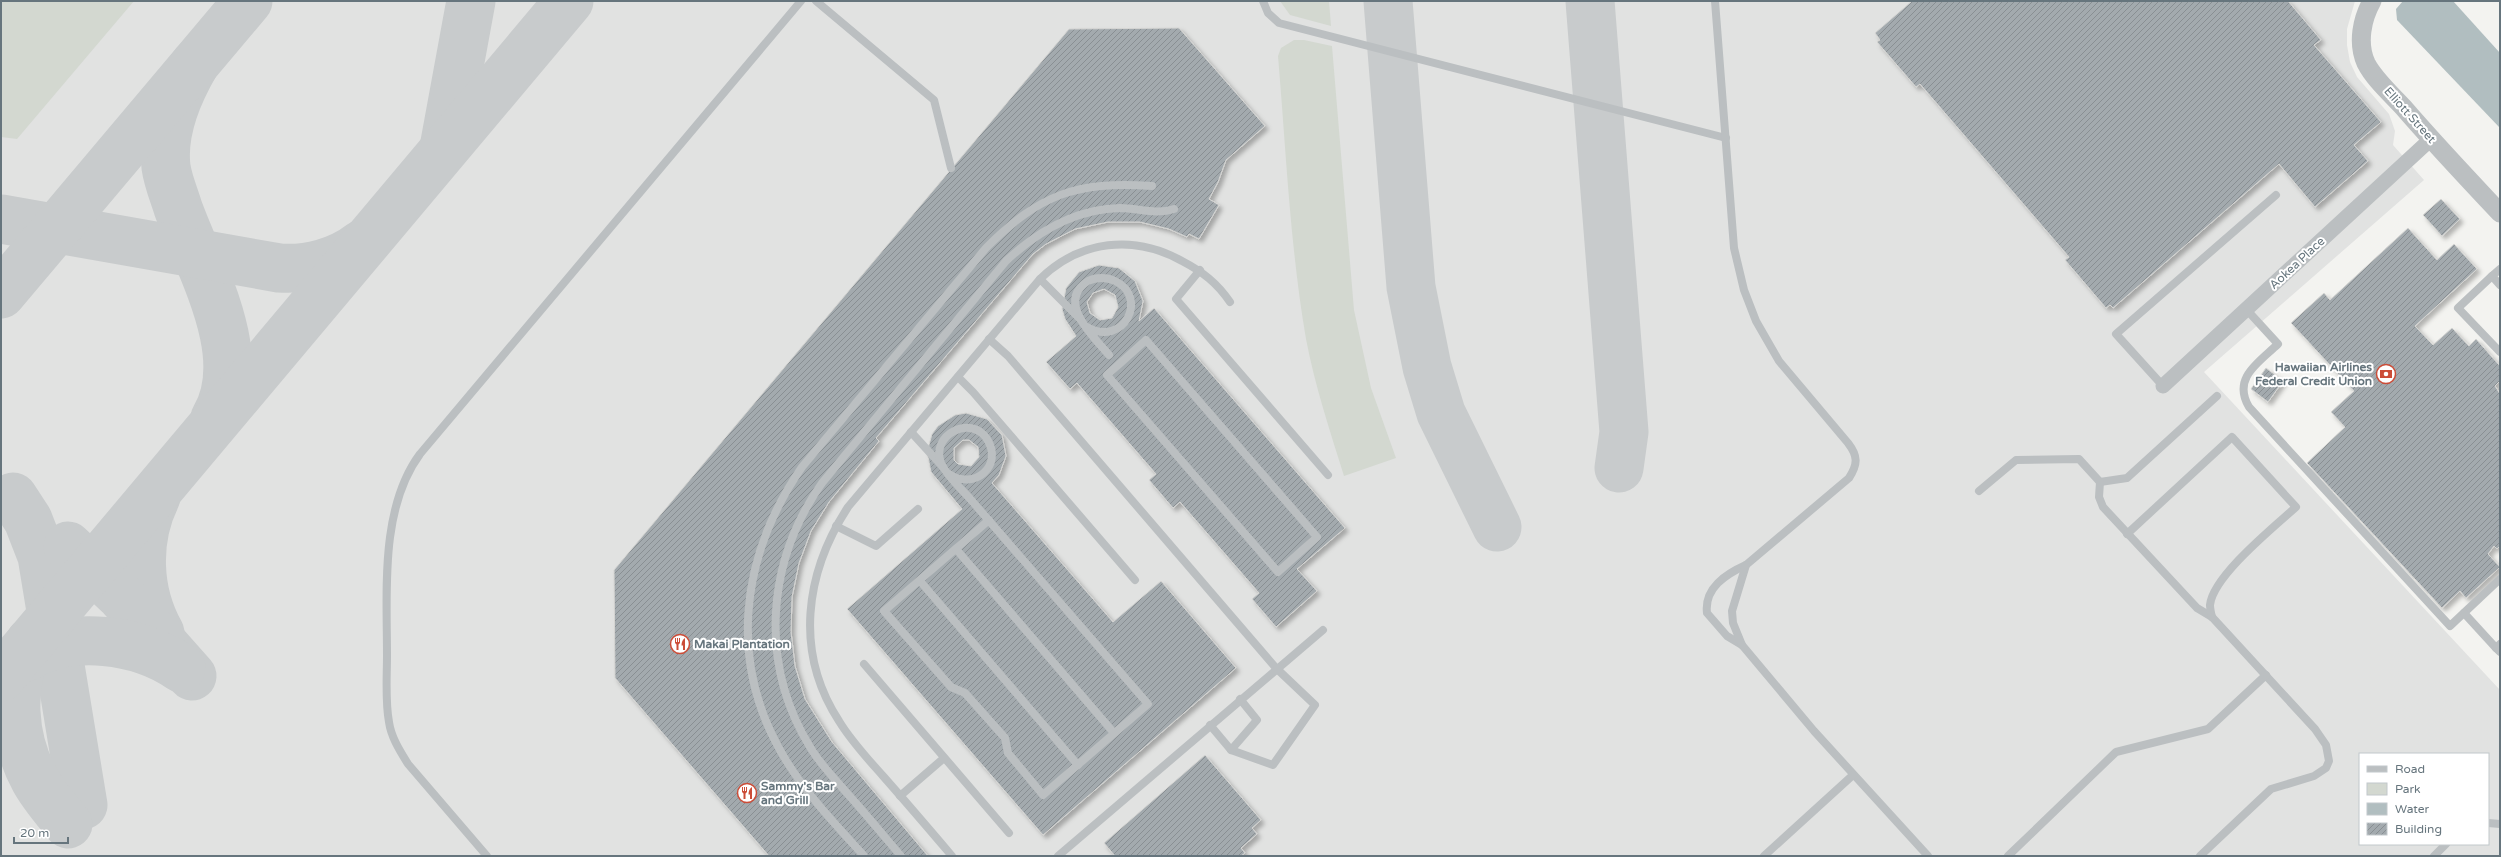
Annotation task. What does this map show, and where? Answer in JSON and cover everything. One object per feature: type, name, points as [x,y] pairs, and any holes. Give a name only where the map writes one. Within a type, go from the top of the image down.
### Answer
[{"type":"street","name":"Elliott Street","points":[[2372,1],[2361,33],[2362,48],[2366,63],[2431,139],[2500,213]]},
{"type":"street","name":"Aokea Place","points":[[2163,386],[2431,139]]},
{"type":"lane","points":[[487,856],[408,764],[399,749],[389,722],[388,554],[400,490],[405,476],[425,448],[801,1]]},
{"type":"lane","points":[[816,1],[934,100],[951,168]]},
{"type":"lane","points":[[1263,1],[1268,13],[1279,22],[1726,138]]},
{"type":"lane","points":[[1715,1],[1734,248],[1744,290],[1756,321],[1779,361],[1848,443],[1857,457],[1857,464],[1849,478],[1746,565],[1730,572],[1714,586],[1706,605],[1707,613],[1727,636],[1742,645]]},
{"type":"lane","points":[[864,856],[797,778],[775,741],[761,703],[751,664],[748,624],[756,563],[769,522],[784,494],[802,467],[986,248],[1020,216],[1062,193],[1083,187],[1106,185],[1152,186]]},
{"type":"lane","points":[[2163,386],[2116,334],[2276,195]]},
{"type":"lane","points":[[901,856],[810,748],[786,697],[778,661],[774,623],[779,580],[793,533],[801,515],[822,483],[1006,261],[1021,247],[1050,227],[1083,213],[1118,208],[1161,213],[1174,209]]},
{"type":"lane","points":[[952,856],[848,736],[838,720],[820,682],[810,636],[812,594],[823,552],[836,526],[848,507],[1040,279],[1055,266],[1077,253],[1121,243],[1148,247],[1166,253],[1200,270],[1219,285],[1230,302]]},
{"type":"lane","points":[[2500,269],[2458,308],[2500,352]]},
{"type":"lane","points":[[1200,270],[1176,298],[1328,475]]},
{"type":"lane","points":[[2492,276],[2500,285]]},
{"type":"lane","points":[[1040,279],[1087,326],[1096,332],[1110,332],[1126,322],[1131,305],[1127,291],[1122,286],[1108,278],[1091,280],[1084,284],[1076,299],[1077,316],[1109,355],[1118,365]]},
{"type":"lane","points":[[2246,310],[2278,344],[2250,371],[2245,379],[2242,390],[2249,408],[2450,626],[2500,579]]},
{"type":"lane","points":[[990,339],[1008,356],[1276,668],[1315,705],[1273,766],[1230,750],[1210,725]]},
{"type":"lane","points":[[1146,340],[1317,537],[1278,572],[1107,374],[1118,365],[1146,340]]},
{"type":"lane","points":[[958,377],[973,392],[1135,580]]},
{"type":"lane","points":[[2100,482],[2127,478],[2217,396]]},
{"type":"lane","points":[[911,432],[949,474],[957,480],[972,480],[983,474],[990,466],[992,451],[986,436],[972,428],[961,428],[949,433],[941,446],[940,458],[946,471],[972,500],[1148,704],[1043,795],[1008,753],[1005,738],[965,693],[951,687],[884,611],[989,520]]},
{"type":"lane","points":[[2127,534],[2232,437],[2296,506],[2237,561],[2212,597],[2210,606],[2212,617]]},
{"type":"lane","points":[[1979,491],[2016,460],[2079,459],[2100,482],[2101,502],[2127,534],[2197,608],[2212,617],[2315,729],[2326,745],[2329,761],[2326,768],[2314,776],[2272,788],[2200,856]]},
{"type":"lane","points":[[836,526],[876,546],[918,509]]},
{"type":"lane","points":[[956,550],[1114,733]]},
{"type":"lane","points":[[1746,565],[1732,611],[1733,623],[1742,645],[1853,775],[1928,856]]},
{"type":"lane","points":[[920,581],[1078,764]]},
{"type":"lane","points":[[2464,613],[2499,648]]},
{"type":"lane","points":[[1058,856],[1276,668],[1323,630]]},
{"type":"lane","points":[[864,664],[1009,833]]},
{"type":"lane","points":[[2008,856],[2116,752],[2208,729],[2266,676]]},
{"type":"lane","points":[[1230,750],[1257,720],[1240,699]]},
{"type":"lane","points":[[900,796],[944,758]]},
{"type":"lane","points":[[1764,856],[1853,775]]},
{"type":"lane","points":[[2489,823],[2500,824]]},
{"type":"lane","points":[[2434,856],[2445,845]]},
{"type":"shaded area","points":[[1,1],[2355,1],[2347,29],[2347,45],[2350,62],[2357,77],[2389,114],[2395,131],[2393,145],[2424,180],[2204,372],[2500,690],[2500,856],[1,856]]},
{"type":"green space","points":[[1,1],[134,1],[17,139],[1,137]]},
{"type":"green space","points":[[1280,1],[1329,1],[1331,26],[1290,15]]},
{"type":"green space","points":[[1294,40],[1304,40],[1332,46],[1354,310],[1371,388],[1396,458],[1344,476],[1323,408],[1310,357],[1296,269],[1278,56],[1281,48]]},
{"type":"water","points":[[2403,1],[2453,1],[2500,53],[2500,128],[2397,20],[2396,9]]},
{"type":"building","points":[[1912,1],[2288,1],[2321,40],[2314,45],[2381,122],[2354,145],[2368,161],[2315,207],[2279,164],[2113,308],[2110,305],[2106,308],[2065,260],[2069,257],[1920,84],[1916,87],[1877,42],[1880,40],[1875,33]]},
{"type":"building","points":[[1179,28],[1265,126],[1226,160],[1218,182],[1209,199],[1219,205],[1199,239],[1189,234],[1187,237],[1169,229],[1140,222],[1108,222],[1075,229],[1046,244],[1033,254],[876,438],[879,441],[829,502],[811,531],[799,563],[792,597],[791,632],[795,666],[805,699],[832,742],[928,856],[769,856],[615,678],[614,570],[1069,29]]},
{"type":"building","points":[[2441,199],[2460,219],[2442,236],[2423,215]]},
{"type":"building","points":[[2408,228],[2437,260],[2454,244],[2477,269],[2415,326],[2433,345],[2452,328],[2469,346],[2476,339],[2500,366],[2500,381],[2495,386],[2500,394],[2500,546],[2497,549],[2494,546],[2488,554],[2500,567],[2466,598],[2460,591],[2442,608],[2307,463],[2345,427],[2331,412],[2354,391],[2291,323],[2324,293],[2330,300]]},
{"type":"building","points":[[1099,265],[1119,268],[1135,281],[1143,301],[1139,321],[1154,308],[1345,528],[1297,569],[1317,591],[1276,627],[1252,599],[1259,593],[1180,502],[1173,508],[1149,480],[1156,474],[1077,383],[1070,389],[1046,362],[1076,336],[1065,319],[1062,309],[1066,288],[1079,272]],"holes":[[[1104,289],[1115,295],[1118,307],[1112,318],[1100,320],[1090,313],[1087,302],[1093,293]]]},
{"type":"building","points":[[2266,368],[2283,381],[2268,402],[2251,389]]},
{"type":"building","points":[[966,413],[987,419],[1002,435],[1006,456],[999,475],[992,483],[1113,622],[1161,581],[1236,668],[1043,835],[847,609],[962,509],[931,472],[927,452],[932,434],[938,426],[955,415]],"holes":[[[963,440],[969,440],[978,447],[979,457],[971,466],[958,464],[954,460],[954,448]]]},
{"type":"building","points":[[1205,755],[1261,820],[1252,828],[1257,834],[1241,848],[1245,853],[1241,856],[1115,856],[1104,843]]},
{"type":"taxiway","points":[[1,294],[248,1]]},
{"type":"taxiway","points":[[444,148],[471,1]]},
{"type":"taxiway","points":[[1,677],[569,1]]},
{"type":"taxiway","points":[[1388,1],[1411,287],[1427,367],[1441,413],[1497,527]]},
{"type":"taxiway","points":[[1590,1],[1624,432],[1619,468]]},
{"type":"taxiway","points":[[195,64],[182,88],[172,114],[166,140],[165,154],[166,167],[178,208],[219,313],[225,340],[228,368],[225,394],[215,418]]},
{"type":"taxiway","points":[[1,219],[279,268],[301,268],[323,264],[343,256],[362,244]]},
{"type":"taxiway","points":[[13,497],[28,520],[42,556],[83,805]]},
{"type":"taxiway","points":[[156,497],[149,514],[145,531],[142,548],[142,566],[143,583],[147,600],[152,617],[160,633]]},
{"type":"taxiway","points":[[68,546],[121,596],[192,676]]},
{"type":"taxiway","points":[[26,657],[63,643],[84,641],[105,642],[145,650],[164,658],[181,668]]},
{"type":"taxiway","points":[[30,642],[23,659],[16,694],[18,729],[27,764],[35,780],[46,797],[68,824]]},
{"type":"place","name":"Hawaiian Airlines Federal Credit Union","points":[[2386,374]]},
{"type":"place","name":"Makai Plantation","points":[[680,644]]},
{"type":"place","name":"Sammy's Bar and Grill","points":[[747,793]]}]
